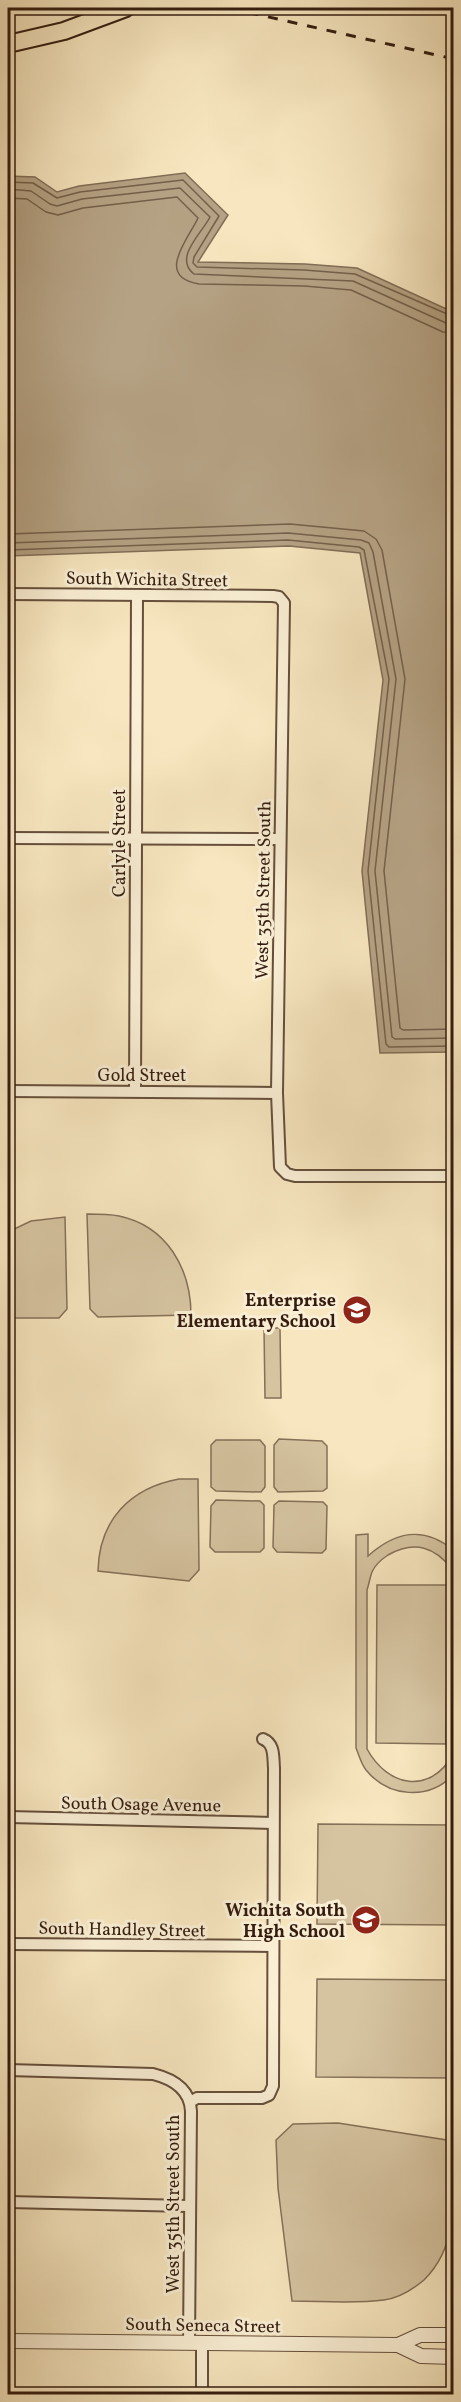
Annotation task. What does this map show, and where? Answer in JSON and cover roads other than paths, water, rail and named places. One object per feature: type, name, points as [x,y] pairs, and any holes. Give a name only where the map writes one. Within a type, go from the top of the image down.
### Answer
[{"type":"main road","points":[[8,44],[64,31],[126,8]]},
{"type":"street","name":"South Wichita Street","points":[[8,594],[276,596],[284,603]]},
{"type":"street","name":"Carlyle Street","points":[[135,1091],[137,595]]},
{"type":"street","name":"West 35th Street South","points":[[284,603],[277,1093],[280,1167],[287,1174],[295,1176],[453,1176]]},
{"type":"street","points":[[8,838],[280,839]]},
{"type":"street","name":"Gold Street","points":[[8,1091],[277,1093]]},
{"type":"street","points":[[8,2070],[153,2074],[177,2084],[186,2093],[190,2102],[197,2098],[262,2098],[268,2095],[273,2086],[273,1747],[263,1739]]},
{"type":"street","name":"South Osage Avenue","points":[[8,1817],[273,1823]]},
{"type":"street","name":"South Handley Street","points":[[8,1944],[273,1946]]},
{"type":"street","name":"West 35th Street South","points":[[190,2102],[189,2206],[196,2343],[202,2394]]},
{"type":"street","points":[[8,2202],[189,2206]]},
{"type":"street","name":"South Seneca Street","points":[[398,2345],[420,2335],[453,2335]]},
{"type":"street","name":"South Seneca Street","points":[[8,2341],[398,2345],[421,2356],[453,2357]]},
{"type":"water","points":[[185,173],[228,215],[198,262],[305,264],[357,268],[453,312],[453,1052],[380,1053],[362,871],[383,680],[360,553],[289,546],[8,556],[8,176],[35,177],[57,192],[79,186]]},
{"type":"railway","points":[[229,8],[454,59]]},
{"type":"place","name":"Enterprise Elementary School","points":[[357,1310]]},
{"type":"place","name":"Wichita South High School","points":[[366,1920]]}]
